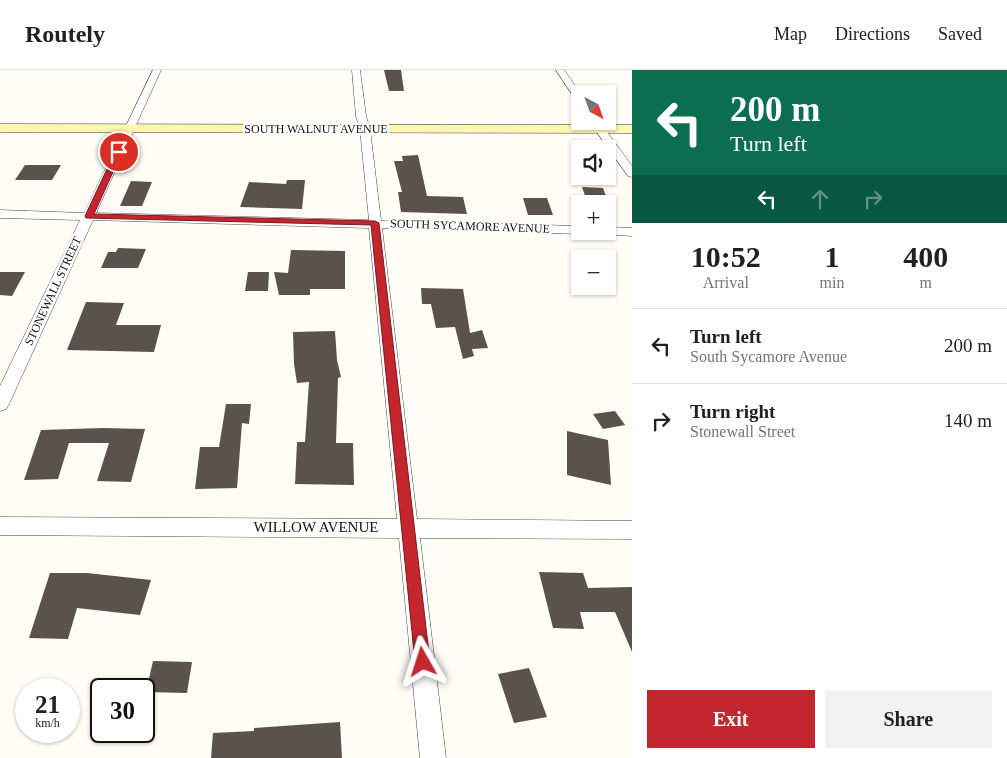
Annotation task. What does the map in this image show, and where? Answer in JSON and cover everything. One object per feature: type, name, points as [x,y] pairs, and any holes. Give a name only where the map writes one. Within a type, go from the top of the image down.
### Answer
[{"type":"main road","name":"SOUTH WALNUT AVENUE","points":[[0,115],[137,115],[363,123],[571,125]]},
{"type":"main road","name":"SOUTH WALNUT AVENUE","points":[[0,128],[129,129],[571,116]]},
{"type":"main road","points":[[616,116],[632,116]]},
{"type":"main road","name":"SOUTH WALNUT AVENUE","points":[[616,128],[632,130]]},
{"type":"street","name":"STONEWALL STREET","points":[[0,404],[157,70]]},
{"type":"street","points":[[356,70],[375,223],[433,758]]},
{"type":"street","points":[[560,70],[571,86]]},
{"type":"street","points":[[601,130],[632,174]]},
{"type":"street","name":"SOUTH SYCAMORE AVENUE","points":[[0,214],[571,230]]},
{"type":"street","points":[[616,231],[632,232]]},
{"type":"street","name":"WILLOW AVENUE","points":[[0,526],[632,530]]},
{"type":"building","points":[[384,70],[401,70],[404,91],[389,91]]},
{"type":"building","points":[[418,155],[427,196],[463,197],[467,214],[401,212],[398,192],[402,192],[394,161],[403,161],[402,156]]},
{"type":"building","points":[[25,165],[61,165],[52,180],[15,180]]},
{"type":"building","points":[[287,180],[305,180],[302,209],[240,207],[249,182],[286,184]]},
{"type":"building","points":[[131,181],[152,182],[142,206],[120,206]]},
{"type":"building","points":[[582,187],[603,188],[606,195],[585,195]]},
{"type":"building","points":[[523,198],[547,198],[553,215],[528,215]]},
{"type":"building","points":[[118,248],[146,249],[138,268],[101,268],[108,252],[116,252]]},
{"type":"building","points":[[291,250],[345,251],[345,289],[310,289],[310,295],[279,295],[274,272],[288,273]]},
{"type":"building","points":[[0,272],[25,272],[12,296],[0,295]]},
{"type":"building","points":[[248,272],[269,272],[268,291],[245,291]]},
{"type":"building","points":[[421,288],[463,289],[470,333],[482,330],[488,348],[472,349],[474,356],[463,359],[455,327],[436,328],[431,304],[422,304]]},
{"type":"building","points":[[86,302],[124,303],[116,325],[161,325],[154,352],[67,350]]},
{"type":"building","points":[[335,331],[337,360],[341,377],[338,378],[336,443],[353,443],[354,485],[295,484],[297,442],[305,442],[309,382],[297,383],[294,364],[293,332]]},
{"type":"building","points":[[226,404],[251,404],[249,424],[242,423],[237,488],[195,489],[200,447],[219,447]]},
{"type":"building","points":[[615,411],[625,425],[603,429],[593,414]]},
{"type":"building","points":[[145,429],[131,482],[97,481],[109,443],[69,443],[58,479],[24,480],[41,430]]},
{"type":"building","points":[[567,431],[608,440],[611,485],[567,475]]},
{"type":"building","points":[[539,572],[583,573],[588,588],[632,587],[632,652],[615,612],[580,612],[584,629],[553,628]]},
{"type":"building","points":[[50,573],[87,573],[151,580],[140,615],[77,608],[68,639],[29,638]]},
{"type":"building","points":[[153,661],[192,662],[187,693],[155,692],[155,678],[149,678]]},
{"type":"building","points":[[529,668],[547,717],[514,723],[498,674]]},
{"type":"building","points":[[340,722],[342,758],[211,758],[213,733],[254,731],[254,728]]},
{"type":"route","points":[[119,152],[89,216],[375,223],[423,662]]}]
